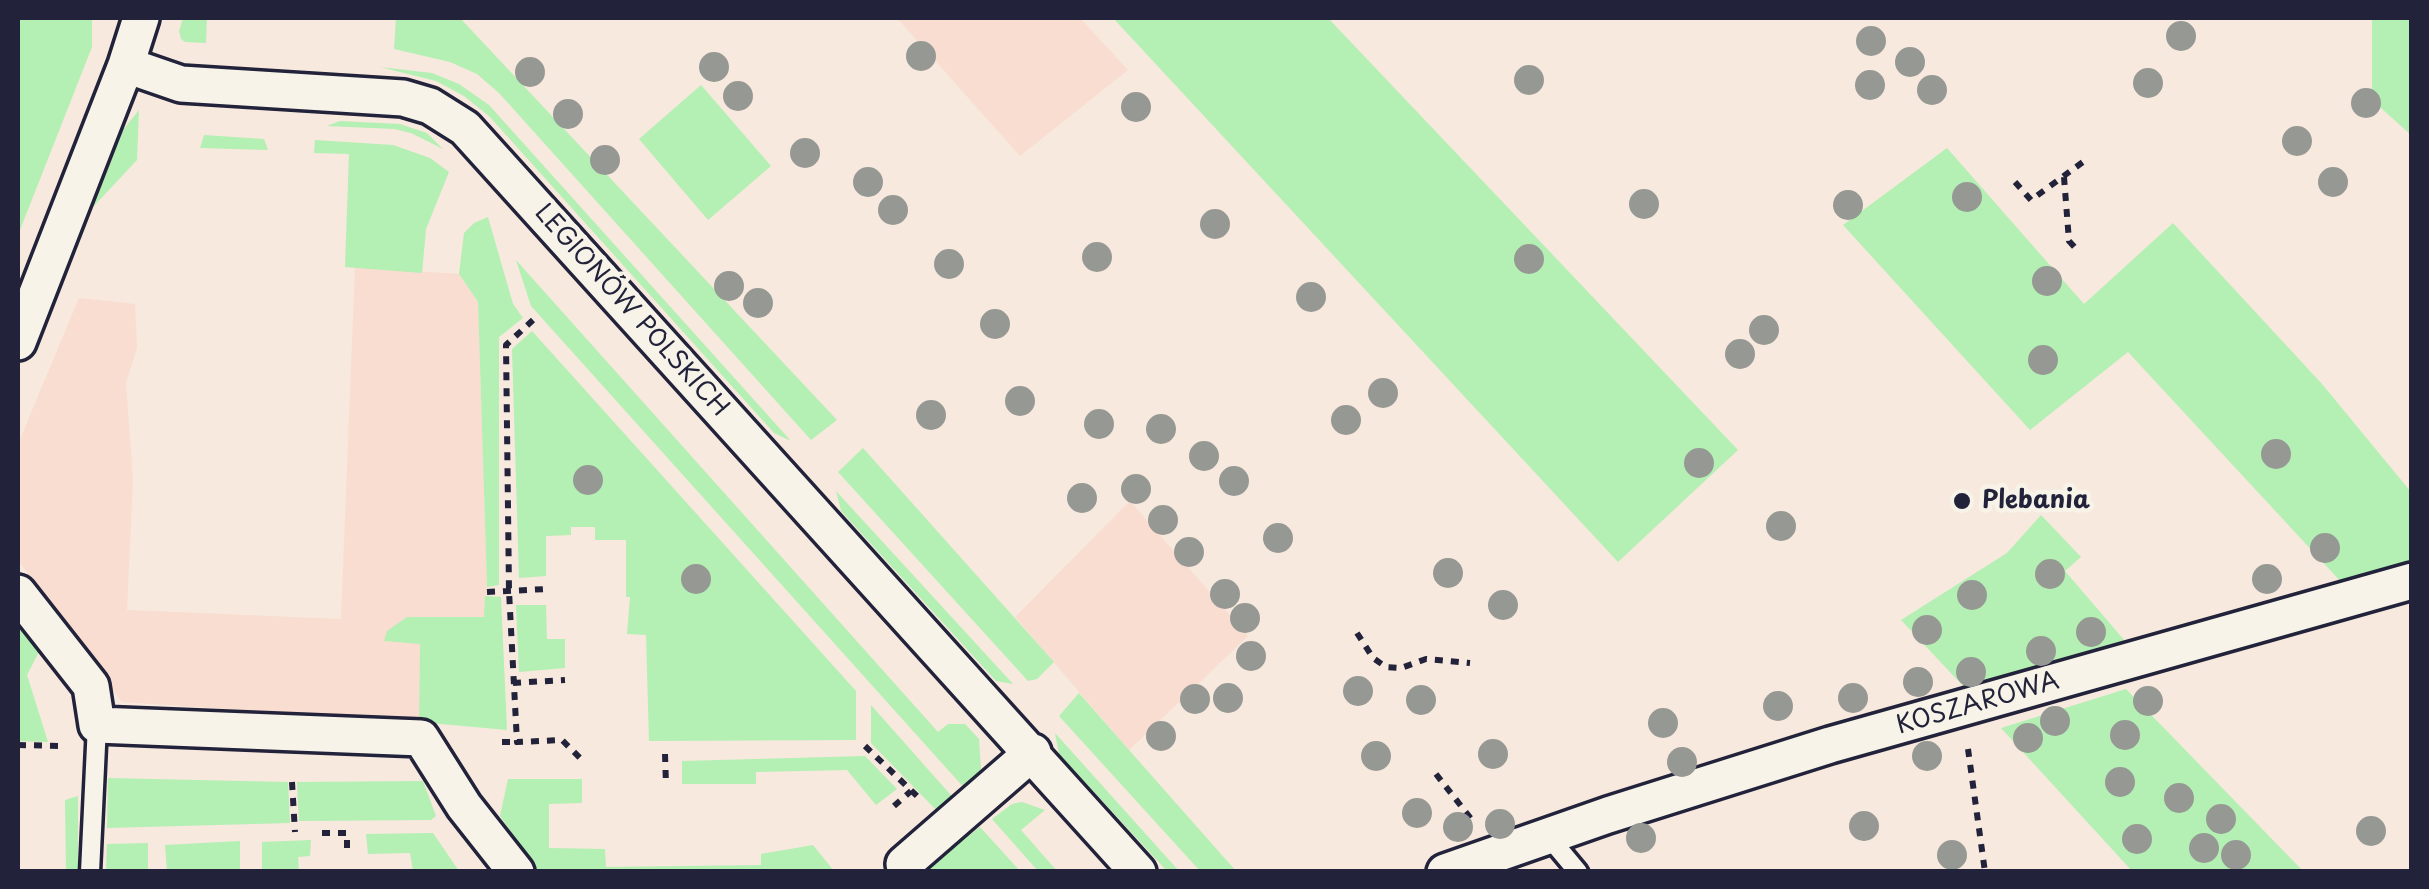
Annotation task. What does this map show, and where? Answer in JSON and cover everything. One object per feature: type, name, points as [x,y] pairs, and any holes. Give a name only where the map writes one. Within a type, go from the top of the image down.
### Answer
[{"type":"street","points":[[18,342],[126,65],[140,18]]},
{"type":"street","name":"LEGIONÓW POLSKICH","points":[[126,65],[181,84],[403,98],[430,106],[465,128],[1138,872]]},
{"type":"street","name":"KOSZAROWA","points":[[1445,872],[1830,745],[2412,581]]},
{"type":"street","points":[[18,593],[92,686],[96,736],[420,738],[464,806],[516,872]]},
{"type":"street","points":[[904,864],[1033,752]]},
{"type":"lane","points":[[90,872],[96,736]]},
{"type":"lane","points":[[1548,836],[1578,872]]},
{"type":"path","points":[[2015,182],[2031,200],[2087,159]]},
{"type":"path","points":[[2064,176],[2069,241],[2079,252]]},
{"type":"path","points":[[517,742],[508,591],[506,345],[533,320]]},
{"type":"path","points":[[487,592],[546,589]]},
{"type":"path","points":[[1357,633],[1373,658],[1386,667],[1401,668],[1426,658],[1470,664]]},
{"type":"path","points":[[513,684],[565,680]]},
{"type":"path","points":[[18,745],[96,736]]},
{"type":"path","points":[[1966,738],[1986,872]]},
{"type":"path","points":[[502,742],[562,740],[582,760]]},
{"type":"path","points":[[865,746],[926,805]]},
{"type":"path","points":[[665,754],[666,785]]},
{"type":"path","points":[[1436,774],[1472,821]]},
{"type":"path","points":[[292,782],[295,832]]},
{"type":"path","points":[[894,806],[911,791]]},
{"type":"path","points":[[322,833],[346,833],[347,855]]},
{"type":"shaded area","points":[[897,18],[1080,18],[1128,70],[1020,156]]},
{"type":"shaded area","points":[[355,267],[459,274],[478,302],[485,617],[407,617],[385,641],[420,644],[419,722],[122,702],[18,560],[18,444],[79,298],[135,304],[137,348],[126,383],[133,480],[127,610],[341,619]]},
{"type":"shaded area","points":[[1130,501],[1248,636],[1129,750],[1015,617]]},
{"type":"green space","points":[[18,18],[92,18],[92,47],[18,235]]},
{"type":"green space","points":[[183,18],[207,18],[206,43],[181,39]]},
{"type":"green space","points":[[396,18],[460,18],[837,420],[811,440],[499,93],[477,74],[450,62],[394,49]]},
{"type":"green space","points":[[1113,18],[1328,18],[1738,450],[1618,562]]},
{"type":"green space","points":[[2372,18],[2411,18],[2411,135],[2372,100]]},
{"type":"green space","points":[[380,67],[432,73],[459,84],[489,105],[791,441],[774,433],[489,116],[436,81]]},
{"type":"green space","points":[[701,85],[771,166],[708,220],[639,139]]},
{"type":"green space","points":[[139,110],[137,160],[93,207],[123,130]]},
{"type":"green space","points":[[340,121],[400,124],[427,133],[443,149],[394,129],[327,126]]},
{"type":"green space","points":[[204,135],[264,139],[268,150],[200,148]]},
{"type":"green space","points":[[315,140],[393,145],[430,158],[449,172],[426,229],[422,273],[345,267],[349,154],[314,153]]},
{"type":"green space","points":[[1947,148],[2084,304],[2173,223],[2322,384],[2411,492],[2411,564],[2343,584],[2128,352],[2030,430],[1843,225]]},
{"type":"green space","points":[[488,217],[513,304],[523,318],[499,337],[499,585],[487,587],[478,302],[459,274],[464,233]]},
{"type":"green space","points":[[516,260],[938,732],[948,724],[965,724],[979,739],[981,769],[967,791],[531,306]]},
{"type":"green space","points":[[532,331],[856,691],[856,740],[649,741],[646,635],[627,634],[630,597],[626,597],[626,540],[595,540],[595,527],[571,527],[571,535],[546,536],[546,576],[519,578],[512,349]]},
{"type":"green space","points":[[863,448],[1054,662],[1037,679],[1028,681],[838,472]]},
{"type":"green space","points":[[836,491],[1013,684],[996,681],[841,511]]},
{"type":"green space","points":[[2041,515],[2081,557],[2065,571],[2125,641],[1964,687],[1901,620],[2007,553]]},
{"type":"green space","points":[[485,596],[501,597],[507,730],[419,722],[420,644],[384,641],[387,631],[407,617],[484,617]]},
{"type":"green space","points":[[516,605],[546,605],[547,639],[565,639],[565,668],[519,672]]},
{"type":"green space","points":[[18,612],[43,644],[27,675],[48,742],[18,741]]},
{"type":"green space","points":[[2126,689],[2303,871],[2132,871],[2001,728]]},
{"type":"green space","points":[[1079,693],[1236,871],[1200,871],[1059,716]]},
{"type":"green space","points":[[871,705],[957,802],[941,815],[871,743]]},
{"type":"green space","points":[[1055,733],[1179,871],[1167,871],[1059,754]]},
{"type":"green space","points":[[865,756],[897,789],[876,805],[847,770],[756,772],[756,784],[682,784],[682,761]]},
{"type":"green space","points":[[108,778],[288,782],[290,823],[107,828]]},
{"type":"green space","points":[[508,779],[582,779],[582,803],[549,804],[549,848],[605,849],[606,867],[761,865],[761,854],[813,845],[834,871],[538,871],[500,816]]},
{"type":"green space","points":[[423,781],[436,816],[431,820],[299,821],[297,782]]},
{"type":"green space","points":[[78,796],[78,871],[66,871],[65,800]]},
{"type":"green space","points":[[1022,802],[1045,810],[1021,830],[1057,871],[1038,871],[992,819],[1012,804]]},
{"type":"green space","points":[[980,827],[1020,871],[925,869]]},
{"type":"green space","points":[[433,833],[459,871],[413,871],[410,853],[368,854],[366,834]]},
{"type":"green space","points":[[311,840],[310,856],[298,857],[299,871],[262,871],[262,842]]},
{"type":"green space","points":[[240,841],[240,871],[167,871],[165,845]]},
{"type":"green space","points":[[148,843],[148,871],[106,871],[107,844]]},
{"type":"place","name":"Plebania","points":[[1962,501]]}]
